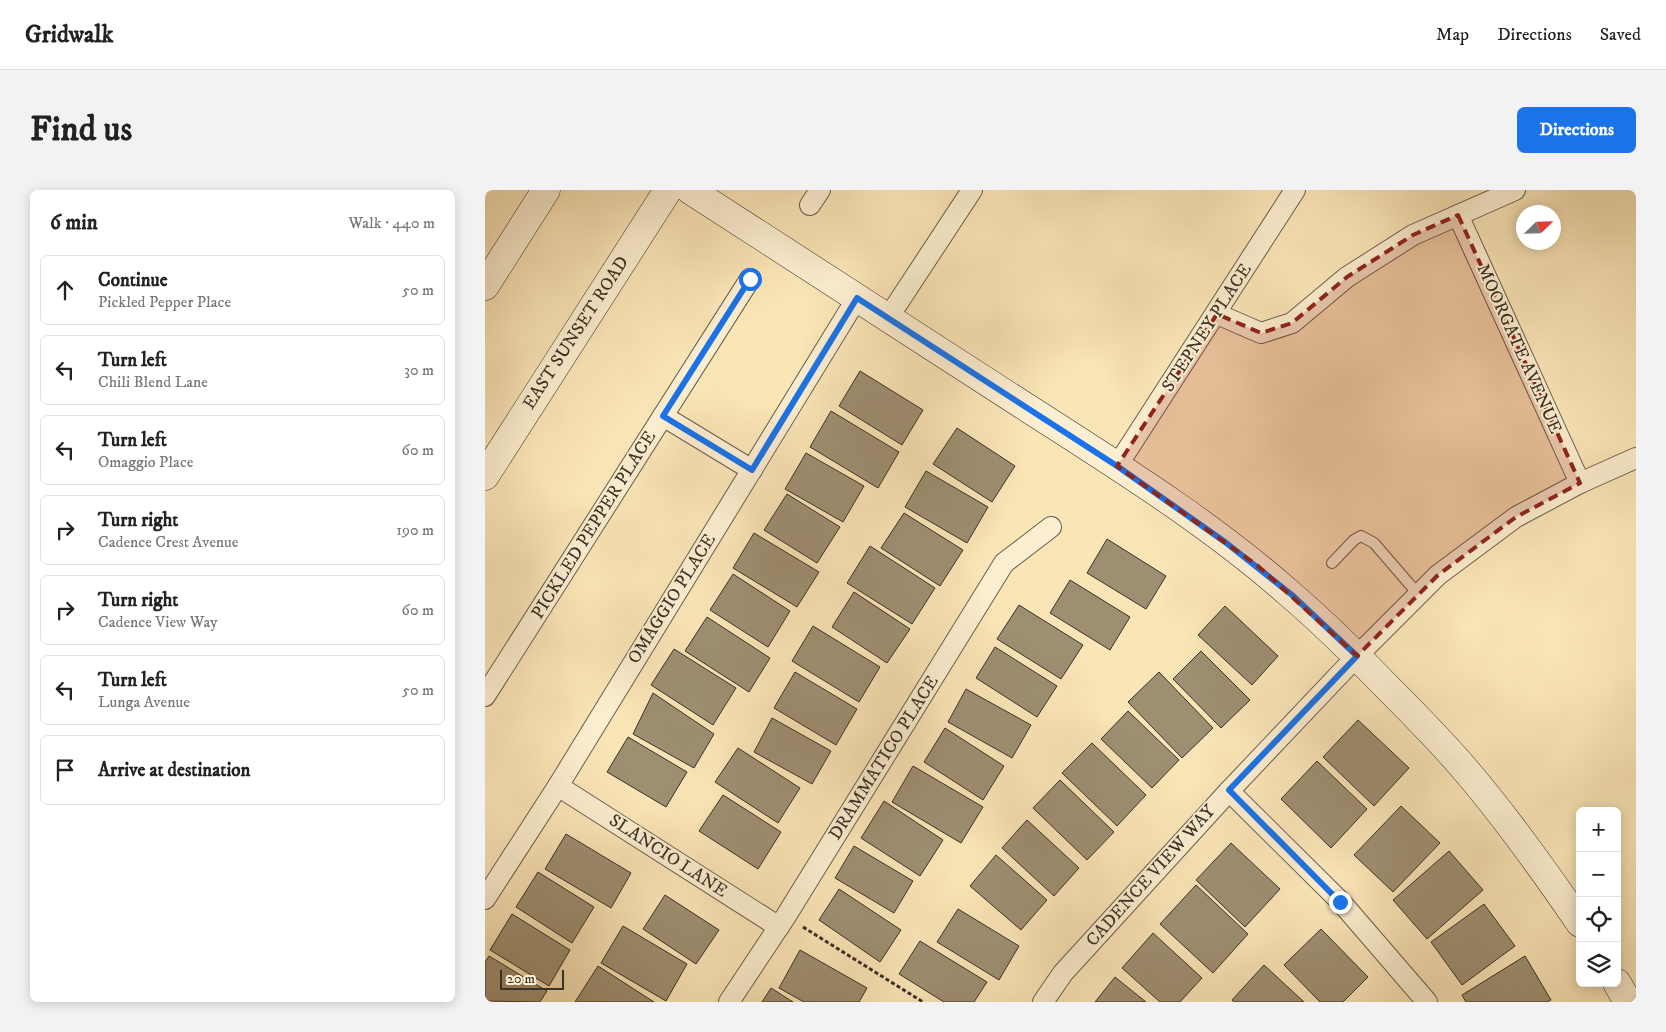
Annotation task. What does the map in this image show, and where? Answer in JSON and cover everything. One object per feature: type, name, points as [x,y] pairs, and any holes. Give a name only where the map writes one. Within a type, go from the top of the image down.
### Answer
[{"type":"street","points":[[485,286],[545,190]]},
{"type":"street","name":"EAST SUNSET ROAD","points":[[485,476],[667,190]]},
{"type":"street","points":[[690,190],[1117,466],[1257,566],[1292,595],[1357,656],[1431,731],[1469,774],[1545,873],[1576,918]]},
{"type":"street","points":[[888,318],[972,190]]},
{"type":"street","name":"STEPNEY PLACE","points":[[1117,466],[1217,314],[1295,190]]},
{"type":"street","points":[[1217,314],[1261,333],[1292,323],[1356,272],[1413,235],[1515,190]]},
{"type":"street","name":"MOORGATE AVENUE","points":[[1458,215],[1580,483]]},
{"type":"street","name":"PICKLED PEPPER PLACE","points":[[485,696],[750,279]]},
{"type":"street","name":"OMAGGIO PLACE","points":[[485,899],[558,786],[857,298]]},
{"type":"street","points":[[663,416],[752,470]]},
{"type":"street","name":"CADENCE VIEW WAY","points":[[1043,1002],[1063,973],[1229,790],[1357,656],[1438,575],[1516,517],[1580,483],[1636,458]]},
{"type":"street","name":"DRAMMATICO PLACE","points":[[729,1002],[782,922],[1004,563],[1051,527]]},
{"type":"street","name":"SLANCIO LANE","points":[[558,786],[782,922]]},
{"type":"street","points":[[1229,790],[1340,902],[1427,1002]]},
{"type":"street","points":[[1619,987],[1628,1002]]},
{"type":"lane","points":[[1332,563],[1354,540],[1361,536],[1374,543],[1418,594]]},
{"type":"path","points":[[782,922],[923,1002]]},
{"type":"highlighted area","points":[[1458,215],[1580,483],[1516,517],[1438,575],[1357,656],[1258,566],[1117,466],[1217,314],[1261,333],[1292,323],[1347,277],[1413,235]]},
{"type":"building","points":[[860,371],[923,410],[902,445],[839,406]]},
{"type":"building","points":[[831,411],[899,452],[878,488],[810,447]]},
{"type":"building","points":[[957,428],[1015,466],[992,502],[933,464]]},
{"type":"building","points":[[806,453],[864,486],[843,522],[785,489]]},
{"type":"building","points":[[926,471],[988,507],[967,543],[905,507]]},
{"type":"building","points":[[787,494],[840,527],[817,563],[764,530]]},
{"type":"building","points":[[904,513],[963,550],[940,586],[881,548]]},
{"type":"building","points":[[754,533],[819,572],[797,607],[733,568]]},
{"type":"building","points":[[1107,539],[1166,576],[1146,609],[1087,573]]},
{"type":"building","points":[[870,546],[935,588],[912,624],[847,583]]},
{"type":"building","points":[[733,574],[790,611],[768,647],[710,610]]},
{"type":"building","points":[[1070,580],[1130,617],[1110,650],[1050,613]]},
{"type":"building","points":[[854,592],[910,629],[887,663],[832,627]]},
{"type":"building","points":[[1019,605],[1083,645],[1061,679],[997,639]]},
{"type":"building","points":[[1225,606],[1278,656],[1252,685],[1198,635]]},
{"type":"building","points":[[707,617],[770,658],[749,692],[685,651]]},
{"type":"building","points":[[813,626],[880,667],[859,702],[792,661]]},
{"type":"building","points":[[995,647],[1057,686],[1037,717],[976,678]]},
{"type":"building","points":[[674,649],[736,688],[713,725],[651,685]]},
{"type":"building","points":[[1201,651],[1250,700],[1221,728],[1173,679]]},
{"type":"building","points":[[795,672],[857,709],[836,745],[774,708]]},
{"type":"building","points":[[1159,672],[1213,728],[1182,758],[1128,702]]},
{"type":"building","points":[[966,689],[1031,725],[1012,758],[948,722]]},
{"type":"building","points":[[653,693],[714,734],[694,768],[633,734]]},
{"type":"building","points":[[1128,711],[1179,760],[1152,788],[1101,739]]},
{"type":"building","points":[[772,718],[831,751],[812,784],[754,752]]},
{"type":"building","points":[[1358,720],[1409,768],[1374,806],[1323,757]]},
{"type":"building","points":[[945,728],[1004,766],[983,800],[924,762]]},
{"type":"building","points":[[628,737],[687,772],[666,807],[607,772]]},
{"type":"building","points":[[1092,743],[1146,795],[1117,826],[1062,773]]},
{"type":"building","points":[[738,748],[800,788],[778,823],[715,782]]},
{"type":"building","points":[[1317,761],[1367,809],[1331,848],[1281,799]]},
{"type":"building","points":[[913,766],[983,807],[961,843],[892,802]]},
{"type":"building","points":[[1060,780],[1114,832],[1087,860],[1033,808]]},
{"type":"building","points":[[723,795],[781,832],[758,869],[699,831]]},
{"type":"building","points":[[884,801],[943,840],[920,876],[861,838]]},
{"type":"building","points":[[1401,806],[1440,843],[1393,892],[1354,855]]},
{"type":"building","points":[[1027,820],[1079,868],[1054,896],[1002,848]]},
{"type":"building","points":[[566,834],[631,873],[611,908],[545,869]]},
{"type":"building","points":[[1231,843],[1280,889],[1245,927],[1196,880]]},
{"type":"building","points":[[854,846],[913,881],[894,913],[835,878]]},
{"type":"building","points":[[1449,851],[1483,890],[1427,939],[1393,900]]},
{"type":"building","points":[[996,855],[1047,900],[1021,930],[970,886]]},
{"type":"building","points":[[538,872],[594,907],[572,943],[516,907]]},
{"type":"building","points":[[1196,885],[1248,934],[1213,973],[1160,924]]},
{"type":"building","points":[[839,889],[901,930],[880,962],[819,920]]},
{"type":"building","points":[[665,895],[719,930],[696,964],[643,929]]},
{"type":"building","points":[[1484,904],[1515,946],[1462,985],[1431,942]]},
{"type":"building","points":[[958,909],[1019,946],[999,980],[937,942]]},
{"type":"building","points":[[512,914],[570,950],[549,986],[490,950]]},
{"type":"building","points":[[623,926],[687,964],[666,1001],[601,963]]},
{"type":"building","points":[[1321,929],[1368,977],[1343,1002],[1320,1002],[1284,965]]},
{"type":"building","points":[[1153,933],[1202,978],[1180,1002],[1160,1002],[1122,968]]},
{"type":"building","points":[[920,941],[987,982],[974,1002],[944,1002],[899,974]]},
{"type":"building","points":[[800,950],[867,988],[859,1002],[804,1002],[779,988]]},
{"type":"building","points":[[489,956],[547,991],[540,1002],[485,1001],[485,962]]},
{"type":"building","points":[[1525,956],[1551,1000],[1547,1002],[1466,1002],[1462,995]]},
{"type":"building","points":[[1264,965],[1304,1002],[1234,1002],[1232,1000]]},
{"type":"building","points":[[598,966],[654,1002],[575,1002]]},
{"type":"building","points":[[1115,977],[1146,1002],[1095,1002]]},
{"type":"building","points":[[771,988],[793,1002],[762,1002]]},
{"type":"route","points":[[750,279],[663,416],[709,445],[752,470],[857,298],[1117,466],[1225,542],[1292,595],[1357,656],[1229,790],[1340,902]]}]
